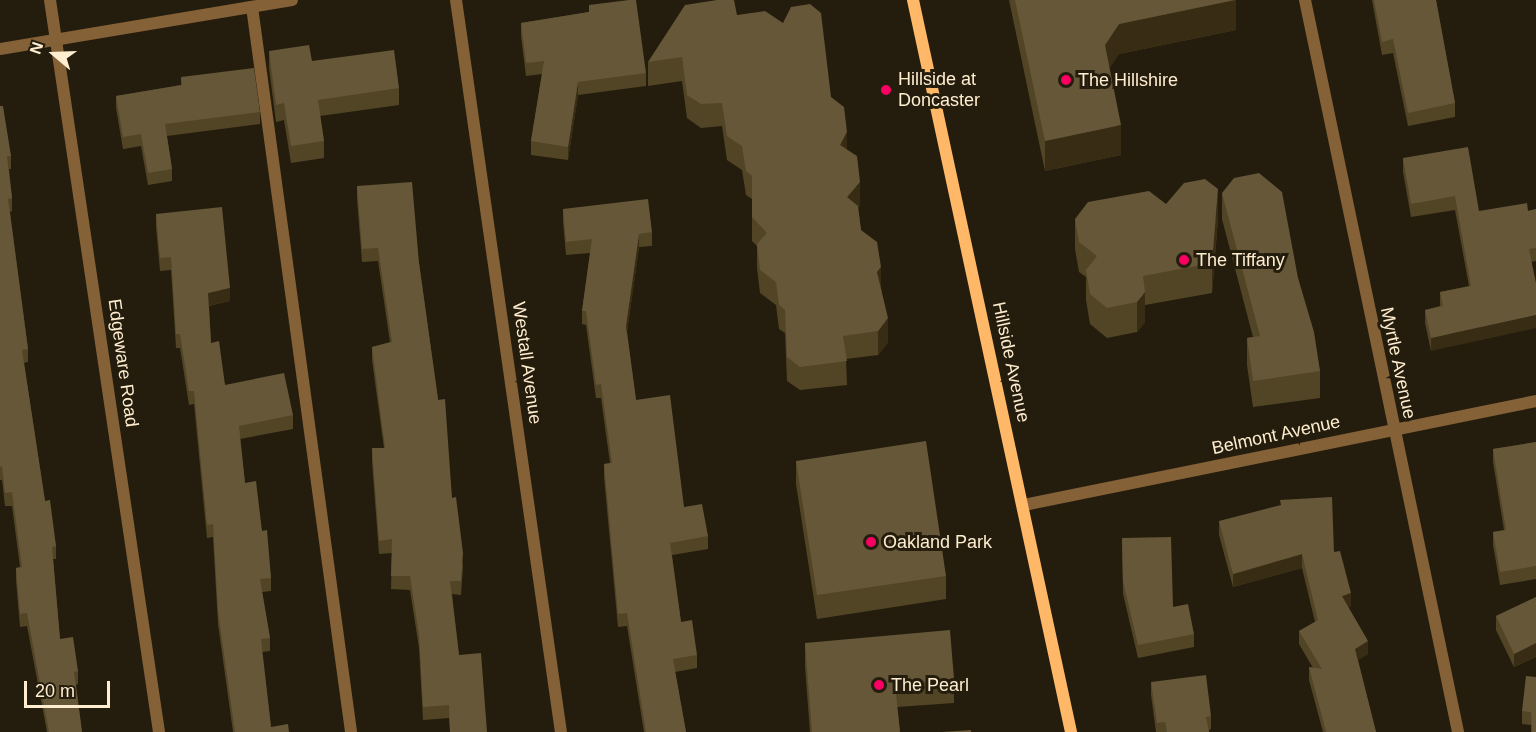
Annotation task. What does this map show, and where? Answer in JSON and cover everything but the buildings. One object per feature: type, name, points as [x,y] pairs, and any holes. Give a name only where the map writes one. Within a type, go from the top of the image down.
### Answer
[{"type":"main road","name":"Hillside Avenue","points":[[913,0],[1024,505],[1071,732]]},
{"type":"street","name":"Edgeware Road","points":[[50,0],[159,732]]},
{"type":"street","points":[[0,49],[292,0]]},
{"type":"street","name":"Westall Avenue","points":[[456,0],[561,732]]},
{"type":"street","name":"Myrtle Avenue","points":[[1305,0],[1458,732]]},
{"type":"street","points":[[252,7],[351,732]]},
{"type":"street","name":"Belmont Avenue","points":[[1024,505],[1536,401]]},
{"type":"place","name":"The Hillshire","points":[[1066,80]]},
{"type":"place","name":"Hillside at Doncaster","points":[[886,90]]},
{"type":"place","name":"The Tiffany","points":[[1184,260]]},
{"type":"place","name":"Oakland Park","points":[[871,542]]},
{"type":"place","name":"The Pearl","points":[[879,685]]}]
